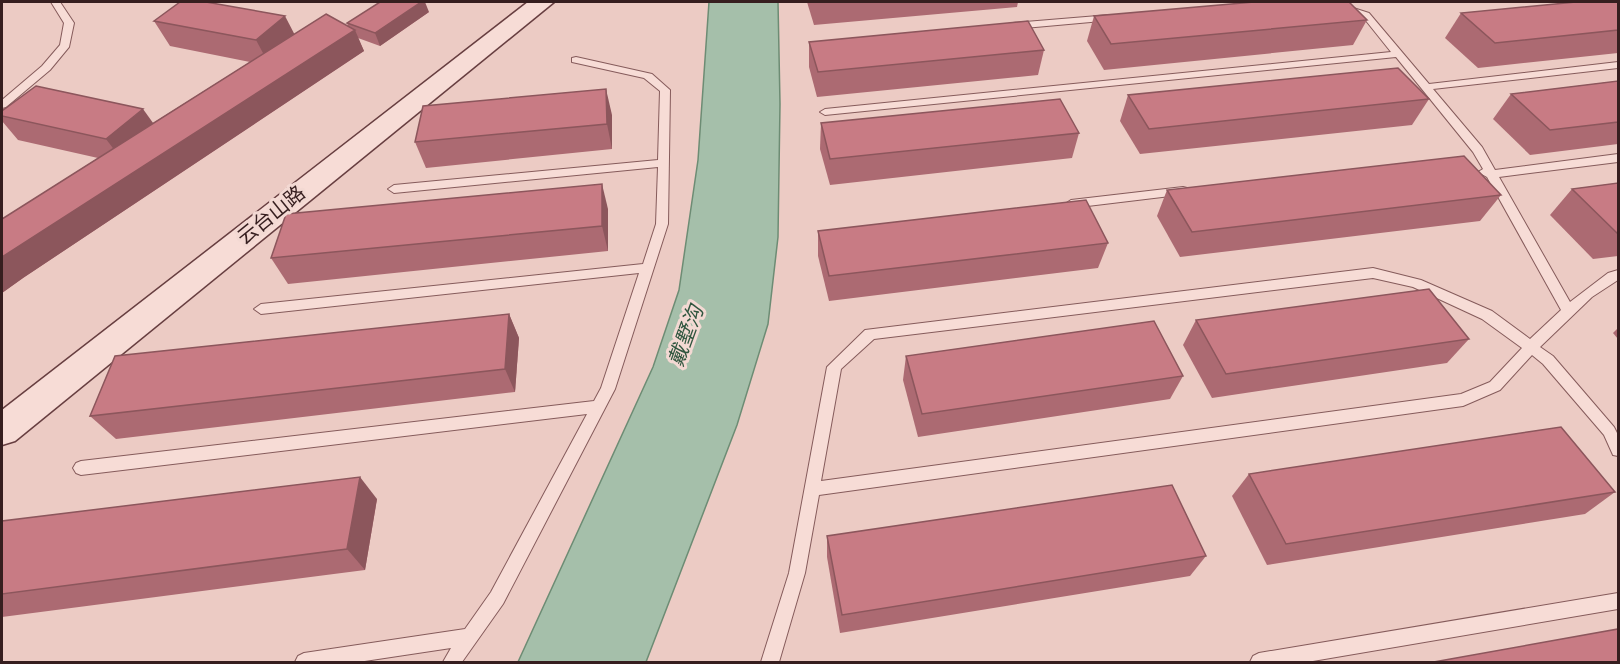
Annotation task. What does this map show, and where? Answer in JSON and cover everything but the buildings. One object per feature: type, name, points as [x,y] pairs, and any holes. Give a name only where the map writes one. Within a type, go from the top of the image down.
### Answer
[{"type":"street","name":"云台山路","points":[[2,430],[542,2]]},
{"type":"lane","points":[[2,105],[46,68],[65,45],[69,23],[56,2]]},
{"type":"lane","points":[[1334,5],[1366,15],[1478,150],[1569,312]]},
{"type":"lane","points":[[1007,27],[1124,17]]},
{"type":"lane","points":[[825,112],[1399,54]]},
{"type":"lane","points":[[452,663],[497,598],[608,389],[662,224],[665,90],[648,76],[576,60]]},
{"type":"lane","points":[[1426,87],[1618,65]]},
{"type":"lane","points":[[1470,169],[1491,174],[1618,158]]},
{"type":"lane","points":[[394,189],[663,163]]},
{"type":"lane","points":[[1057,206],[1200,189]]},
{"type":"lane","points":[[261,309],[647,268]]},
{"type":"lane","points":[[770,663],[797,573],[834,367],[870,334],[1373,273],[1416,283],[1487,315],[1548,360],[1609,431],[1618,450]]},
{"type":"lane","points":[[812,489],[1463,400],[1495,386],[1531,347],[1587,294],[1618,275]]},
{"type":"lane","points":[[81,468],[598,407]]},
{"type":"lane","points":[[1259,663],[1618,601]]},
{"type":"lane","points":[[304,663],[470,638]]},
{"type":"water","name":"戴墅沟","points":[[709,2],[778,2],[780,104],[778,237],[768,324],[737,425],[646,662],[518,662],[653,367],[679,290],[698,160]]}]
